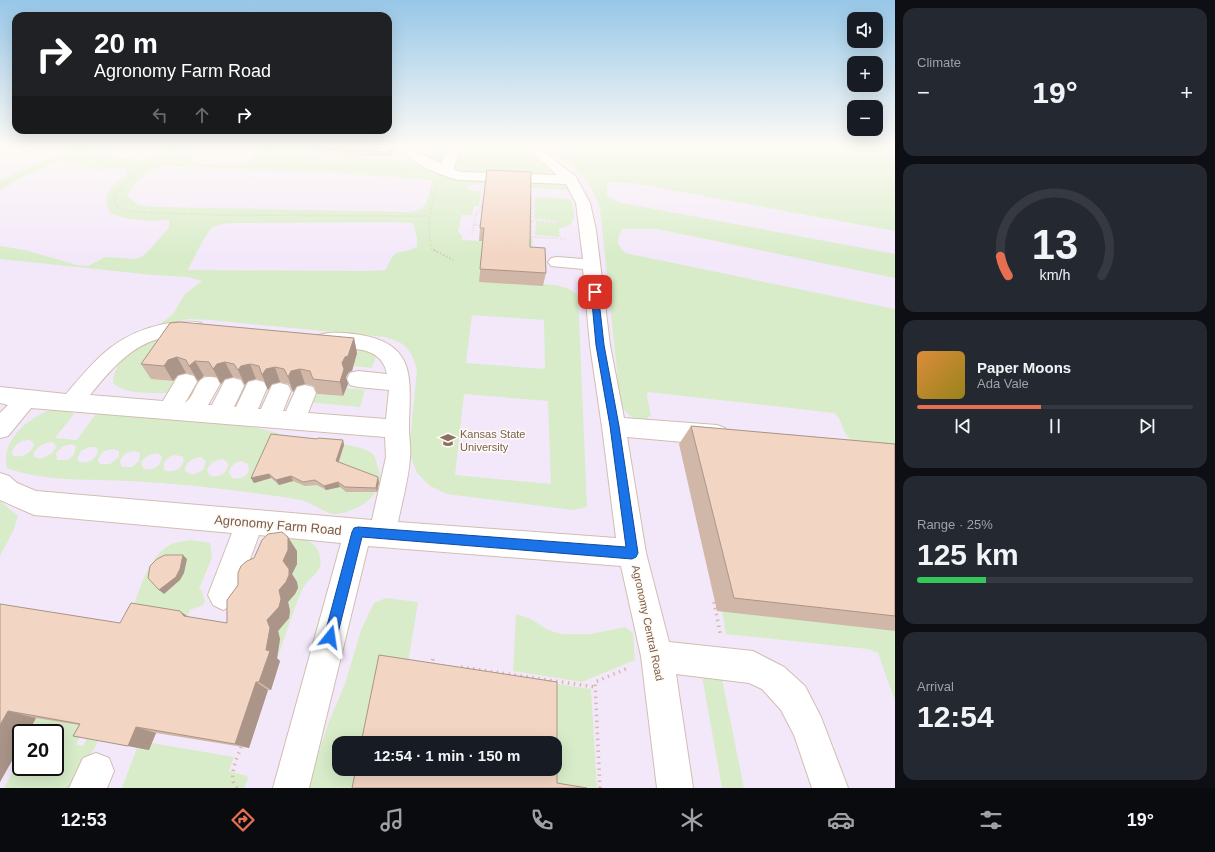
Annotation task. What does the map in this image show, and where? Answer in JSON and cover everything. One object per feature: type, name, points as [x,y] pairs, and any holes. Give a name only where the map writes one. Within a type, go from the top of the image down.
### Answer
[{"type":"street","points":[[525,184],[571,190]]},
{"type":"street","points":[[565,184],[571,190]]},
{"type":"street","name":"Agronomy Central Road","points":[[571,190],[583,203],[587,223],[600,345],[614,426],[646,661],[675,788]]},
{"type":"street","points":[[557,262],[592,265]]},
{"type":"street","points":[[72,402],[104,363],[118,350],[134,340],[154,332],[178,328],[210,329]]},
{"type":"street","points":[[291,788],[370,533],[398,457],[397,429],[400,396],[395,363],[386,353],[375,346],[317,342]]},
{"type":"street","points":[[358,379],[399,383]]},
{"type":"street","points":[[170,410],[186,382]]},
{"type":"street","points":[[193,412],[209,384]]},
{"type":"street","points":[[220,414],[233,386]]},
{"type":"street","points":[[243,416],[256,388]]},
{"type":"street","points":[[269,417],[280,391]]},
{"type":"street","points":[[294,420],[305,393]]},
{"type":"street","points":[[0,395],[26,399],[269,417],[397,429]]},
{"type":"street","points":[[0,429],[26,399]]},
{"type":"street","points":[[614,426],[740,437]]},
{"type":"street","name":"Agronomy Farm Road","points":[[0,484],[8,491],[34,503],[370,533],[632,553]]},
{"type":"street","points":[[223,595],[250,522]]},
{"type":"street","points":[[646,661],[753,667],[773,678],[793,698],[809,729],[830,788]]},
{"type":"path","points":[[124,184],[114,197],[116,207],[134,212],[220,215],[428,216]]},
{"type":"path","points":[[438,184],[428,216],[427,234],[432,249],[453,260]]},
{"type":"path","points":[[472,233],[476,214],[481,209],[483,192]]},
{"type":"path","points":[[538,193],[532,197],[531,237],[569,240]]},
{"type":"path","points":[[531,220],[559,222]]},
{"type":"path","points":[[474,225],[482,225]]},
{"type":"path","points":[[714,602],[720,633]]},
{"type":"path","points":[[433,659],[432,663],[440,664]]},
{"type":"path","points":[[600,788],[595,682],[646,661]]},
{"type":"path","points":[[456,667],[595,687]]},
{"type":"path","points":[[237,788],[232,782],[233,772],[241,747]]},
{"type":"shaded area","name":"Kansas State University","points":[[0,184],[895,184],[895,788],[0,788]]},
{"type":"green space","points":[[0,184],[12,184],[0,191]]},
{"type":"green space","points":[[135,184],[127,196],[138,205],[158,207],[411,212],[417,211],[425,205],[429,196],[431,184],[555,184],[565,186],[568,190],[469,184],[468,190],[481,191],[479,206],[474,206],[472,215],[462,215],[458,232],[462,236],[462,240],[528,244],[528,238],[533,239],[532,249],[543,286],[543,284],[567,288],[578,296],[587,507],[573,510],[447,494],[430,486],[417,473],[409,452],[417,370],[407,348],[392,339],[385,337],[210,320],[189,319],[160,324],[173,314],[185,294],[202,281],[188,277],[153,275],[0,259],[0,246],[25,250],[77,265],[88,266],[105,257],[134,259],[142,257],[169,228],[169,220],[132,219],[110,213],[107,206],[107,200],[108,194],[114,185]],"holes":[[[413,223],[417,238],[417,247],[394,255],[386,270],[188,270],[210,230],[213,227],[223,224]],[[472,315],[544,320],[545,369],[466,363]],[[464,394],[548,401],[551,484],[455,475]]]},
{"type":"green space","points":[[589,184],[607,184],[607,195],[611,199],[622,203],[895,254],[895,278],[657,229],[623,229],[619,235],[618,244],[625,253],[895,309],[895,455],[863,446],[852,440],[846,434],[839,418],[834,413],[648,392],[647,397],[651,415],[645,420],[640,420],[628,414],[623,408],[620,399],[600,208]]},
{"type":"green space","points":[[637,184],[895,184],[895,231]]},
{"type":"green space","points":[[535,197],[571,199],[574,218],[569,225],[559,228],[560,237],[535,235],[536,222],[559,223],[559,221],[534,219]]},
{"type":"green space","points":[[176,329],[152,379],[180,382],[169,393],[147,393],[125,390],[113,383],[115,371],[120,361],[127,353],[145,342]]},
{"type":"green space","points":[[329,343],[377,353],[372,368],[353,366],[358,352],[327,349]]},
{"type":"green space","points":[[346,388],[365,390],[360,407],[307,402],[310,394],[343,396]]},
{"type":"green space","points":[[53,409],[65,409],[74,414],[55,438],[77,440],[95,415],[95,412],[241,424],[278,433],[280,439],[326,442],[362,448],[370,452],[376,460],[380,480],[375,494],[363,504],[349,511],[332,514],[301,500],[151,482],[52,478],[36,476],[7,468],[6,458],[12,439],[26,423],[44,412]],"holes":[[[30,440],[34,444],[31,450],[24,455],[13,456],[12,453],[14,447],[18,443]],[[52,442],[55,444],[56,448],[51,454],[40,459],[34,457],[34,453],[37,448],[46,443]],[[70,444],[76,446],[74,455],[67,460],[57,460],[56,453],[62,447]],[[89,447],[96,447],[98,450],[96,456],[92,460],[79,462],[77,459],[81,451]],[[113,449],[119,451],[119,457],[110,464],[100,464],[98,458],[104,451]],[[134,451],[140,453],[139,461],[132,467],[122,467],[120,462],[123,456]],[[158,453],[162,457],[160,463],[156,468],[144,469],[141,464],[144,459],[150,455]],[[176,455],[183,457],[183,464],[181,467],[175,471],[164,470],[164,462],[171,456]],[[201,457],[206,461],[203,470],[193,475],[186,472],[185,469],[189,462],[195,458]],[[223,459],[228,463],[228,467],[223,474],[210,476],[207,471],[209,466],[215,461]],[[242,461],[248,464],[249,468],[245,476],[232,478],[229,473],[230,468],[235,463]]]},
{"type":"green space","points":[[0,501],[18,516],[14,529],[0,556]]},
{"type":"green space","points":[[278,535],[304,539],[315,545],[321,562],[319,569],[306,583],[302,590],[277,660],[223,632]]},
{"type":"green space","points":[[191,540],[210,543],[212,558],[199,589],[202,591],[205,602],[203,605],[190,610],[177,644],[134,606],[147,572],[163,549],[178,542]]},
{"type":"green space","points":[[386,598],[418,602],[407,669],[372,736],[332,736],[332,776],[362,776],[359,788],[307,788],[328,724],[345,684],[361,630],[374,603]]},
{"type":"green space","points":[[722,611],[895,631],[895,701],[878,653],[868,649],[726,634]]},
{"type":"green space","points":[[516,614],[531,619],[548,630],[562,634],[590,634],[625,627],[633,633],[635,660],[582,682],[513,671]]},
{"type":"green space","points":[[702,676],[722,679],[744,788],[722,788]]},
{"type":"green space","points":[[523,679],[591,689],[597,788],[567,788],[550,785],[553,776],[562,776],[562,736],[552,736]]},
{"type":"green space","points":[[0,711],[86,726],[76,744],[83,746],[87,738],[98,741],[73,788],[4,788],[12,774],[12,776],[64,776],[64,724],[40,724],[0,717]]},
{"type":"green space","points":[[152,743],[234,757],[229,771],[247,776],[248,779],[244,788],[122,788],[137,748],[149,750]]},
{"type":"building","points":[[485,184],[531,184],[530,247],[545,248],[546,273],[480,269],[484,228],[480,228]]},
{"type":"building","points":[[180,322],[354,338],[348,356],[345,357],[342,363],[344,369],[340,382],[313,379],[310,371],[300,369],[291,371],[288,377],[284,369],[275,367],[266,369],[262,375],[259,366],[250,364],[241,366],[238,370],[234,364],[225,362],[217,364],[213,369],[209,362],[195,361],[189,366],[186,360],[177,357],[168,360],[164,366],[141,364],[170,323]]},
{"type":"building","points":[[691,426],[895,444],[895,616],[734,598]]},
{"type":"building","points":[[271,434],[343,440],[336,461],[378,477],[376,488],[345,487],[338,482],[324,486],[315,480],[303,482],[291,476],[276,480],[269,474],[251,478]]},
{"type":"building","points":[[282,532],[288,537],[288,550],[283,561],[289,569],[289,575],[286,582],[279,590],[281,599],[279,607],[267,620],[270,628],[266,650],[270,651],[259,682],[256,682],[235,744],[136,727],[128,746],[73,736],[80,724],[8,711],[0,725],[0,604],[120,623],[131,603],[180,611],[184,616],[227,623],[227,600],[238,585],[238,573],[241,566],[254,558],[262,540],[268,534]]},
{"type":"building","points":[[165,555],[183,555],[180,569],[176,577],[159,590],[148,578],[150,566],[157,559]]},
{"type":"building","points":[[379,655],[557,682],[557,736],[362,736]]},
{"type":"building","points":[[355,776],[557,776],[557,783],[587,788],[352,788]]},
{"type":"place","name":"Kansas State University","points":[[448,440]]},
{"type":"route","points":[[330,637],[358,532],[632,553],[614,426],[600,345],[595,292]]}]
